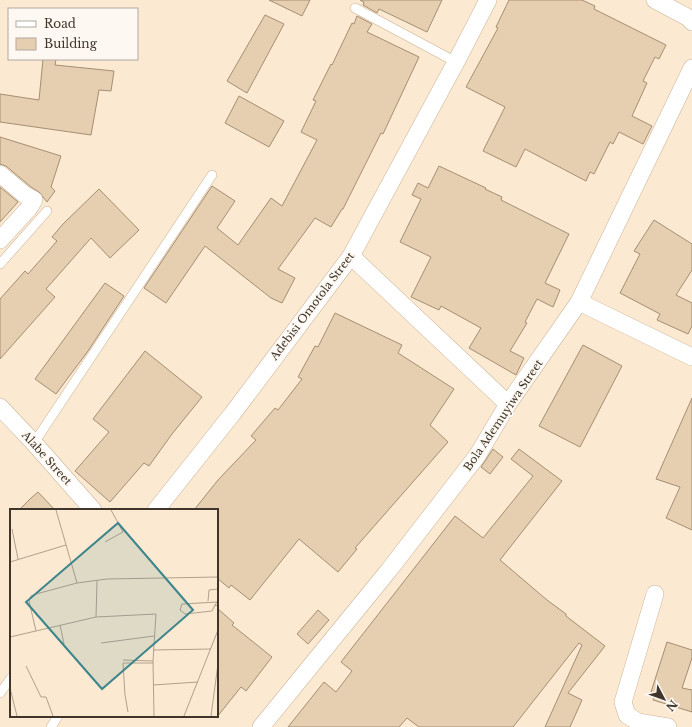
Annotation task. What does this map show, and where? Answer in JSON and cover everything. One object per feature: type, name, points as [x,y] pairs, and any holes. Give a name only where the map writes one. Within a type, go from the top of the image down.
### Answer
[{"type":"street","name":"Adebisi Omotola Street","points":[[157,509],[233,413],[351,256],[488,0]]},
{"type":"street","points":[[656,0],[688,18],[692,22]]},
{"type":"street","name":"Bola Ademuyiwa Street","points":[[261,727],[389,570],[477,456],[508,404],[579,302],[692,68]]},
{"type":"street","points":[[0,174],[25,195],[34,200],[29,208],[0,240]]},
{"type":"street","points":[[351,256],[508,404]]},
{"type":"street","points":[[579,302],[692,357]]},
{"type":"street","name":"Alabe Street","points":[[0,407],[92,509]]},
{"type":"street","points":[[655,594],[623,702],[627,715],[638,722],[668,727]]},
{"type":"lane","points":[[355,8],[456,62]]},
{"type":"lane","points":[[34,443],[212,175]]},
{"type":"lane","points":[[0,264],[48,211]]},
{"type":"lane","points":[[0,693],[10,679]]},
{"type":"lane","points":[[51,727],[57,717]]},
{"type":"building","points":[[269,0],[310,0],[302,16]]},
{"type":"building","points":[[360,0],[442,0],[427,32],[379,9],[377,13],[363,5],[364,2]]},
{"type":"building","points":[[509,0],[582,0],[595,6],[594,9],[666,45],[659,59],[655,57],[643,81],[647,83],[632,116],[652,126],[643,144],[619,132],[613,144],[610,142],[594,174],[590,172],[586,181],[525,149],[516,167],[483,151],[505,107],[466,87],[498,28],[496,27]]},
{"type":"building","points":[[265,15],[284,24],[247,93],[227,81]]},
{"type":"building","points":[[357,16],[372,24],[367,32],[419,57],[383,134],[381,133],[343,209],[331,227],[315,218],[278,269],[295,278],[282,303],[271,298],[205,246],[166,303],[144,288],[212,186],[235,201],[217,228],[238,245],[271,198],[282,206],[317,140],[301,132],[316,101],[313,100]]},
{"type":"building","points":[[43,60],[56,60],[55,65],[114,71],[111,91],[99,90],[91,135],[0,122],[0,94],[39,100]]},
{"type":"building","points":[[239,96],[284,121],[269,147],[225,123]]},
{"type":"building","points":[[0,137],[61,156],[51,187],[55,191],[47,202],[39,192],[6,166],[0,164]]},
{"type":"building","points":[[439,166],[486,188],[485,189],[502,197],[501,200],[569,234],[545,283],[560,290],[553,307],[537,299],[525,322],[527,323],[510,351],[524,358],[516,375],[469,348],[481,328],[441,306],[439,310],[411,297],[431,257],[400,242],[421,199],[412,195],[418,183],[428,188]]},
{"type":"building","points":[[0,187],[18,202],[0,222]]},
{"type":"building","points":[[99,189],[139,230],[110,258],[91,238],[46,289],[55,297],[0,359],[0,299],[25,271],[28,274],[57,241],[52,237],[63,224]]},
{"type":"building","points":[[654,220],[692,244],[692,270],[676,295],[692,303],[692,326],[688,334],[657,320],[660,314],[620,293],[640,254],[634,251]]},
{"type":"building","points":[[105,283],[124,296],[88,351],[56,394],[35,379]]},
{"type":"building","points":[[335,313],[402,345],[398,353],[454,389],[430,425],[448,442],[355,548],[357,549],[338,572],[299,539],[250,600],[231,585],[229,588],[218,579],[218,509],[195,509],[218,480],[256,440],[251,436],[275,408],[278,410],[302,379],[298,377],[315,346],[318,347]]},
{"type":"building","points":[[583,345],[622,366],[580,447],[539,426]]},
{"type":"building","points":[[145,351],[202,397],[172,434],[149,466],[144,463],[110,502],[75,471],[109,432],[93,419]]},
{"type":"building","points":[[692,398],[692,530],[666,518],[680,487],[656,479]]},
{"type":"building","points":[[493,449],[503,457],[490,474],[481,467]]},
{"type":"building","points":[[519,449],[562,481],[500,560],[566,614],[566,616],[605,646],[568,693],[582,700],[570,727],[545,727],[582,645],[579,643],[513,727],[419,727],[407,718],[399,727],[288,727],[324,682],[336,692],[352,671],[341,662],[455,516],[483,538],[533,476],[511,459]]},
{"type":"building","points":[[38,492],[54,509],[20,509]]},
{"type":"building","points":[[218,609],[234,623],[232,625],[272,657],[246,691],[241,687],[218,716]]},
{"type":"building","points":[[318,610],[329,620],[308,644],[297,634]]},
{"type":"building","points":[[667,642],[692,650],[692,658],[682,688],[692,690],[692,712],[653,700],[655,693],[651,692]]}]
